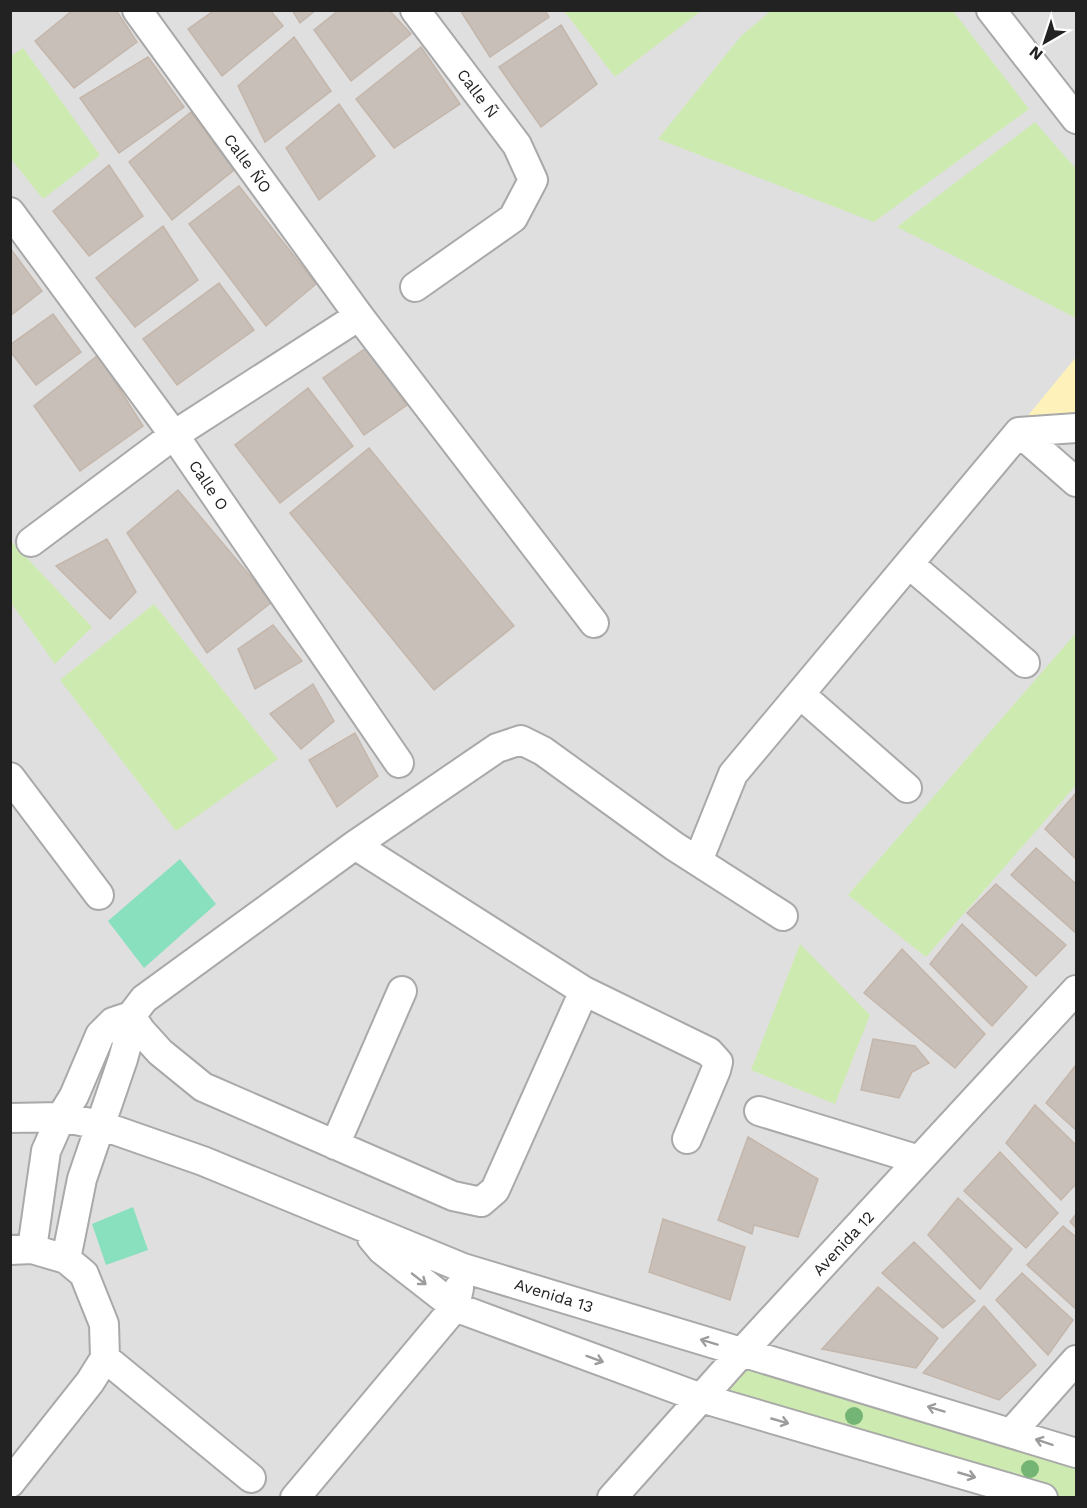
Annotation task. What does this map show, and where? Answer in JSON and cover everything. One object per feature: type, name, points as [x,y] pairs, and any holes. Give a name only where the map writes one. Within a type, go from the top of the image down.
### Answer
[{"type":"street","name":"Calle ÑO","points":[[137,10],[358,316],[594,623]]},
{"type":"street","name":"Calle Ñ","points":[[415,10],[518,145],[533,180],[513,218],[415,287]]},
{"type":"street","points":[[991,10],[1077,119]]},
{"type":"street","name":"Calle O","points":[[10,212],[174,435],[399,763]]},
{"type":"street","points":[[31,542],[174,435],[358,316]]},
{"type":"street","points":[[698,861],[733,774],[1019,432],[1077,428]]},
{"type":"street","points":[[1019,432],[1077,482]]},
{"type":"street","points":[[909,564],[1025,663]]},
{"type":"street","points":[[800,694],[907,788]]},
{"type":"street","points":[[66,1259],[82,1179],[123,1059],[129,1037],[131,1016],[144,999],[355,845],[497,748],[521,740],[543,751],[698,861],[783,916]]},
{"type":"street","points":[[10,777],[99,895]]},
{"type":"street","points":[[355,845],[584,991],[709,1052],[718,1062],[716,1070],[687,1139]]},
{"type":"street","name":"Avenida 12","points":[[612,1497],[742,1352],[1077,990]]},
{"type":"street","points":[[335,1145],[402,991]]},
{"type":"street","points":[[131,1016],[160,1052],[203,1087],[453,1196],[481,1202],[495,1190],[584,991]]},
{"type":"street","points":[[10,1483],[90,1382],[105,1358],[104,1324],[84,1274],[66,1259],[21,1250],[46,1151],[61,1117],[74,1096],[100,1035],[112,1022],[131,1016]]},
{"type":"street","points":[[759,1111],[919,1160]]},
{"type":"street","name":"Avenida 13","points":[[10,1118],[61,1117],[100,1125],[203,1161],[463,1268],[1077,1453]]},
{"type":"street","points":[[360,1226],[382,1250],[454,1307],[701,1398],[1044,1497]]},
{"type":"street","points":[[295,1497],[454,1307],[463,1268]]},
{"type":"street","points":[[105,1358],[251,1478]]},
{"type":"street","points":[[1012,1432],[1077,1360]]},
{"type":"shaded area","points":[[11,11],[1076,11],[1076,1497],[11,1497]]},
{"type":"green space","points":[[772,10],[953,11],[1029,109],[874,222],[658,139],[741,36]]},
{"type":"green space","points":[[564,11],[701,11],[615,77]]},
{"type":"green space","points":[[23,48],[100,155],[43,199],[11,159],[11,56]]},
{"type":"green space","points":[[1035,122],[1076,169],[1076,318],[897,227]]},
{"type":"green space","points":[[10,540],[92,627],[55,664],[11,603]]},
{"type":"green space","points":[[154,604],[278,759],[176,831],[60,680]]},
{"type":"green space","points":[[1076,633],[1076,785],[926,957],[848,895]]},
{"type":"green space","points":[[180,859],[216,904],[144,968],[108,921]]},
{"type":"green space","points":[[800,944],[870,1015],[835,1104],[751,1070]]},
{"type":"green space","points":[[133,1207],[148,1250],[106,1265],[92,1224]]},
{"type":"green space","points":[[743,1357],[1076,1460],[1076,1497],[1058,1497],[708,1396]]},
{"type":"sand","points":[[1076,357],[1076,423],[1018,428]]},
{"type":"building","points":[[73,10],[116,10],[137,42],[74,88],[35,41]]},
{"type":"building","points":[[215,10],[270,10],[283,26],[222,76],[188,29]]},
{"type":"building","points":[[292,10],[316,10],[300,23]]},
{"type":"building","points":[[339,10],[389,10],[411,34],[351,81],[314,30]]},
{"type":"building","points":[[460,10],[545,10],[549,17],[490,57]]},
{"type":"building","points":[[561,25],[597,84],[541,127],[499,67]]},
{"type":"building","points":[[294,37],[331,91],[265,142],[238,86]]},
{"type":"building","points":[[421,47],[460,104],[394,148],[356,99]]},
{"type":"building","points":[[148,57],[184,107],[119,153],[80,98]]},
{"type":"building","points":[[339,104],[375,156],[319,200],[286,148]]},
{"type":"building","points":[[191,112],[234,170],[172,220],[129,162]]},
{"type":"building","points":[[109,165],[143,216],[89,256],[53,211]]},
{"type":"building","points":[[239,186],[316,284],[266,326],[189,224]]},
{"type":"building","points":[[163,226],[198,280],[135,327],[96,278]]},
{"type":"building","points":[[10,248],[42,291],[10,316]]},
{"type":"building","points":[[219,283],[254,330],[177,385],[143,339]]},
{"type":"building","points":[[53,314],[81,352],[36,385],[10,351],[10,345]]},
{"type":"building","points":[[366,348],[407,405],[364,435],[323,378]]},
{"type":"building","points":[[98,355],[143,426],[80,471],[34,406]]},
{"type":"building","points":[[308,388],[353,446],[280,503],[235,445]]},
{"type":"building","points":[[369,448],[514,626],[434,690],[290,513]]},
{"type":"building","points":[[178,490],[272,602],[207,653],[127,533]]},
{"type":"building","points":[[107,539],[136,592],[110,619],[56,566]]},
{"type":"building","points":[[273,625],[302,661],[255,689],[238,649]]},
{"type":"building","points":[[313,684],[334,721],[301,749],[270,714]]},
{"type":"building","points":[[355,733],[378,776],[337,807],[309,760]]},
{"type":"building","points":[[1076,793],[1076,859],[1045,829]]},
{"type":"building","points":[[1036,848],[1076,884],[1076,933],[1011,875]]},
{"type":"building","points":[[996,884],[1066,945],[1036,976],[967,913]]},
{"type":"building","points":[[962,924],[1027,987],[992,1026],[930,964]]},
{"type":"building","points":[[902,949],[985,1034],[955,1068],[864,993]]},
{"type":"building","points":[[873,1039],[915,1046],[929,1063],[912,1072],[899,1098],[861,1090]]},
{"type":"building","points":[[1076,1065],[1076,1130],[1046,1103]]},
{"type":"building","points":[[1035,1105],[1076,1145],[1076,1184],[1061,1200],[1006,1143]]},
{"type":"building","points":[[748,1137],[818,1179],[798,1237],[754,1225],[752,1234],[718,1220]]},
{"type":"building","points":[[1000,1152],[1058,1213],[1026,1248],[964,1191]]},
{"type":"building","points":[[958,1198],[1012,1249],[980,1289],[928,1235]]},
{"type":"building","points":[[1076,1214],[1076,1228],[1070,1222]]},
{"type":"building","points":[[663,1219],[745,1247],[730,1300],[649,1272]]},
{"type":"building","points":[[1063,1226],[1076,1237],[1076,1309],[1027,1265]]},
{"type":"building","points":[[914,1242],[975,1301],[943,1328],[882,1273]]},
{"type":"building","points":[[1022,1273],[1073,1320],[1048,1355],[996,1300]]},
{"type":"building","points":[[878,1287],[938,1338],[916,1368],[822,1349]]},
{"type":"building","points":[[984,1306],[1036,1365],[999,1400],[923,1373]]}]
